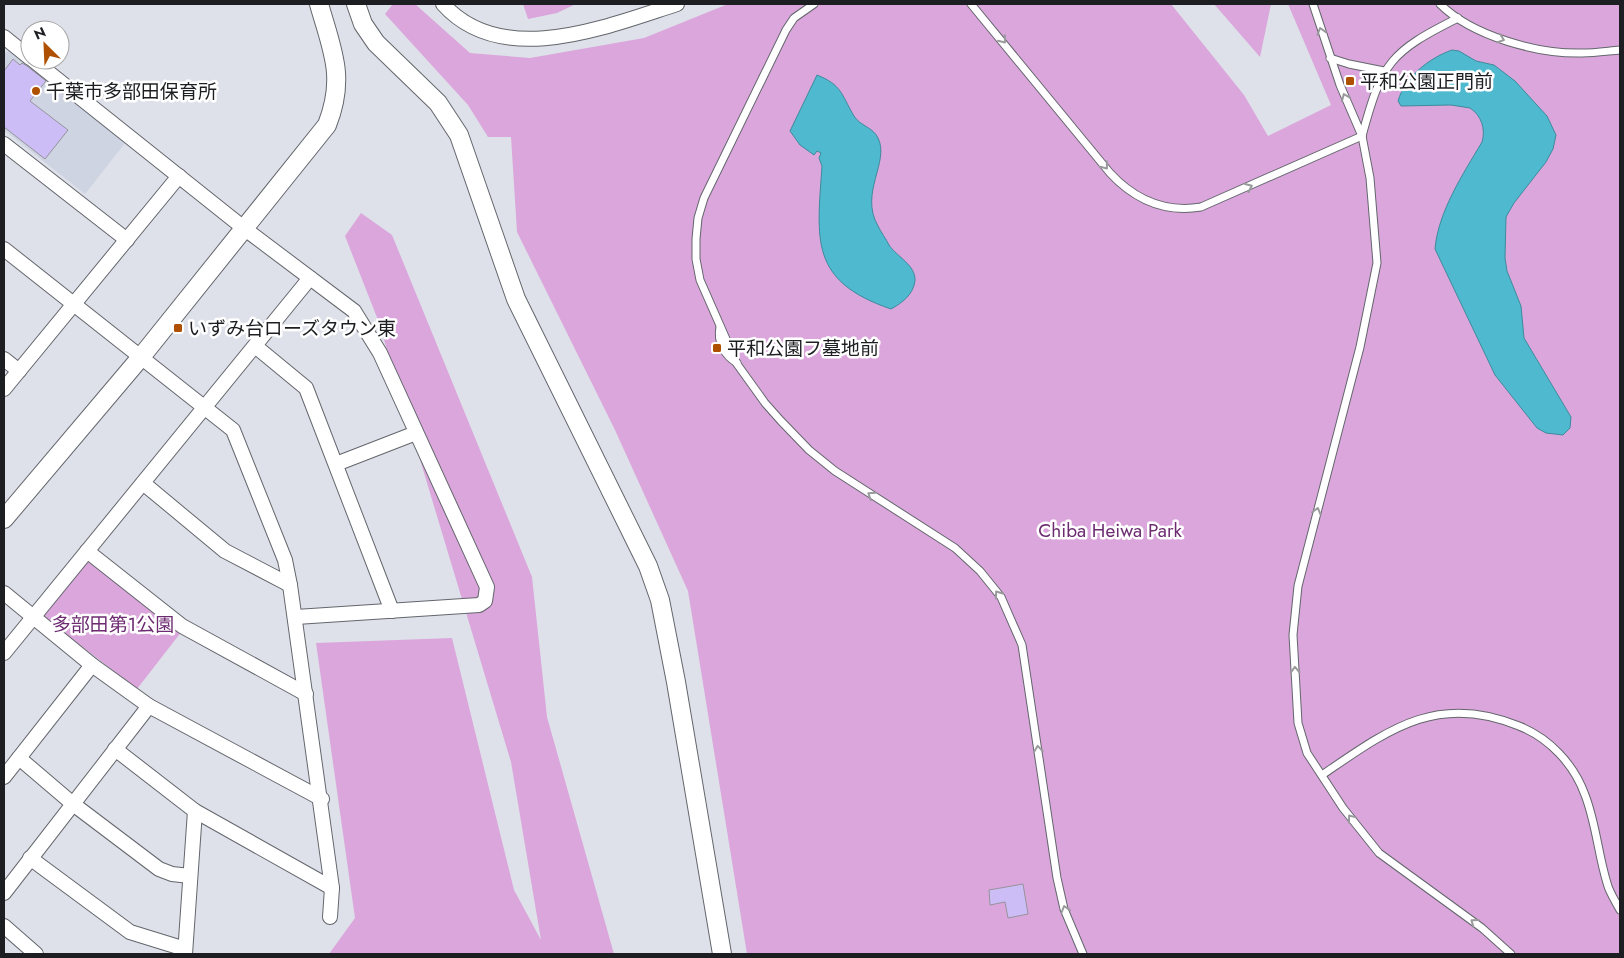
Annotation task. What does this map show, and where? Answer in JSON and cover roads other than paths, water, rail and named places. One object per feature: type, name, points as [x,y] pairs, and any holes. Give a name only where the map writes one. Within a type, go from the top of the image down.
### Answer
[{"type":"street","points":[[4,519],[141,357],[327,125],[335,105],[338,82],[335,59],[319,4]]},
{"type":"street","points":[[356,4],[363,24],[376,43],[438,103],[459,135],[516,299],[648,566],[660,600],[676,682],[722,954]]},
{"type":"street","points":[[443,4],[471,25],[502,38],[538,39],[592,30],[677,4]]},
{"type":"street","points":[[4,39],[20,51]]},
{"type":"street","points":[[45,70],[244,230],[354,311],[380,353],[487,587],[485,601],[479,605],[296,617]]},
{"type":"street","points":[[4,144],[126,240]]},
{"type":"street","points":[[4,389],[179,176]]},
{"type":"street","points":[[4,249],[232,430],[285,560],[296,617],[322,800],[332,888],[330,917]]},
{"type":"street","points":[[4,653],[310,278]]},
{"type":"street","points":[[255,346],[306,388],[392,610]]},
{"type":"street","points":[[4,359],[19,371]]},
{"type":"street","points":[[336,464],[416,433]]},
{"type":"street","points":[[143,483],[225,551],[290,585]]},
{"type":"street","points":[[87,551],[182,626],[306,694]]},
{"type":"street","points":[[4,593],[32,618],[92,665],[149,706],[322,800]]},
{"type":"street","points":[[4,777],[92,665]]},
{"type":"street","points":[[4,893],[149,706]]},
{"type":"street","points":[[115,749],[195,811],[332,888]]},
{"type":"street","points":[[19,758],[73,804],[159,869],[172,874],[190,876]]},
{"type":"street","points":[[30,858],[130,932],[185,952],[195,811]]},
{"type":"street","points":[[4,926],[36,954]]},
{"type":"lane","points":[[814,4],[794,18],[786,30],[711,180],[698,218],[696,259],[700,280],[720,327],[718,336],[727,357],[737,364],[765,403],[809,450],[834,471],[955,548],[980,571],[1001,597],[1022,645],[1057,878],[1064,909],[1083,954]]},
{"type":"lane","points":[[971,4],[1110,173],[1123,187],[1148,202],[1185,210],[1201,207],[1362,136]]},
{"type":"lane","points":[[1313,4],[1330,58],[1362,136],[1370,178],[1377,263],[1360,347],[1298,586],[1293,626],[1298,723],[1308,754],[1343,808],[1379,853],[1482,928],[1511,954]]},
{"type":"lane","points":[[1440,4],[1458,18],[1496,37],[1520,45],[1580,53],[1620,50]]},
{"type":"lane","points":[[1362,136],[1370,105],[1389,63],[1414,41],[1458,18]]},
{"type":"lane","points":[[1330,58],[1384,71]]},
{"type":"lane","points":[[1322,775],[1403,725],[1444,713],[1484,713],[1536,732],[1554,747],[1576,776],[1582,789],[1607,884],[1620,910]]},
{"type":"water","points":[[1452,50],[1459,51],[1476,61],[1494,65],[1515,81],[1547,116],[1556,135],[1553,149],[1546,162],[1514,203],[1506,217],[1505,258],[1507,271],[1521,306],[1524,338],[1571,417],[1570,428],[1563,435],[1546,433],[1537,428],[1495,375],[1435,249],[1437,235],[1446,207],[1482,142],[1482,123],[1477,114],[1470,108],[1451,105],[1401,106],[1398,101],[1401,92],[1412,76],[1427,63]]},
{"type":"water","points":[[817,75],[840,91],[854,116],[876,134],[881,147],[873,190],[873,214],[889,245],[912,270],[915,281],[912,290],[906,298],[891,309],[864,298],[845,285],[832,271],[824,255],[820,236],[819,216],[822,166],[819,158],[821,153],[817,151],[814,155],[800,145],[790,131]]},
{"type":"place","name":"平和公園正門前","points":[[1350,81]]},
{"type":"place","name":"千葉市多部田保育所","points":[[36,91]]},
{"type":"place","name":"いずみ台ローズタウン東","points":[[178,328]]},
{"type":"place","name":"平和公園フ墓地前","points":[[717,348]]},
{"type":"park label","name":"Chiba Heiwa Park","points":[[1110,530]]},
{"type":"park label","name":"多部田第1公園","points":[[113,624]]}]
